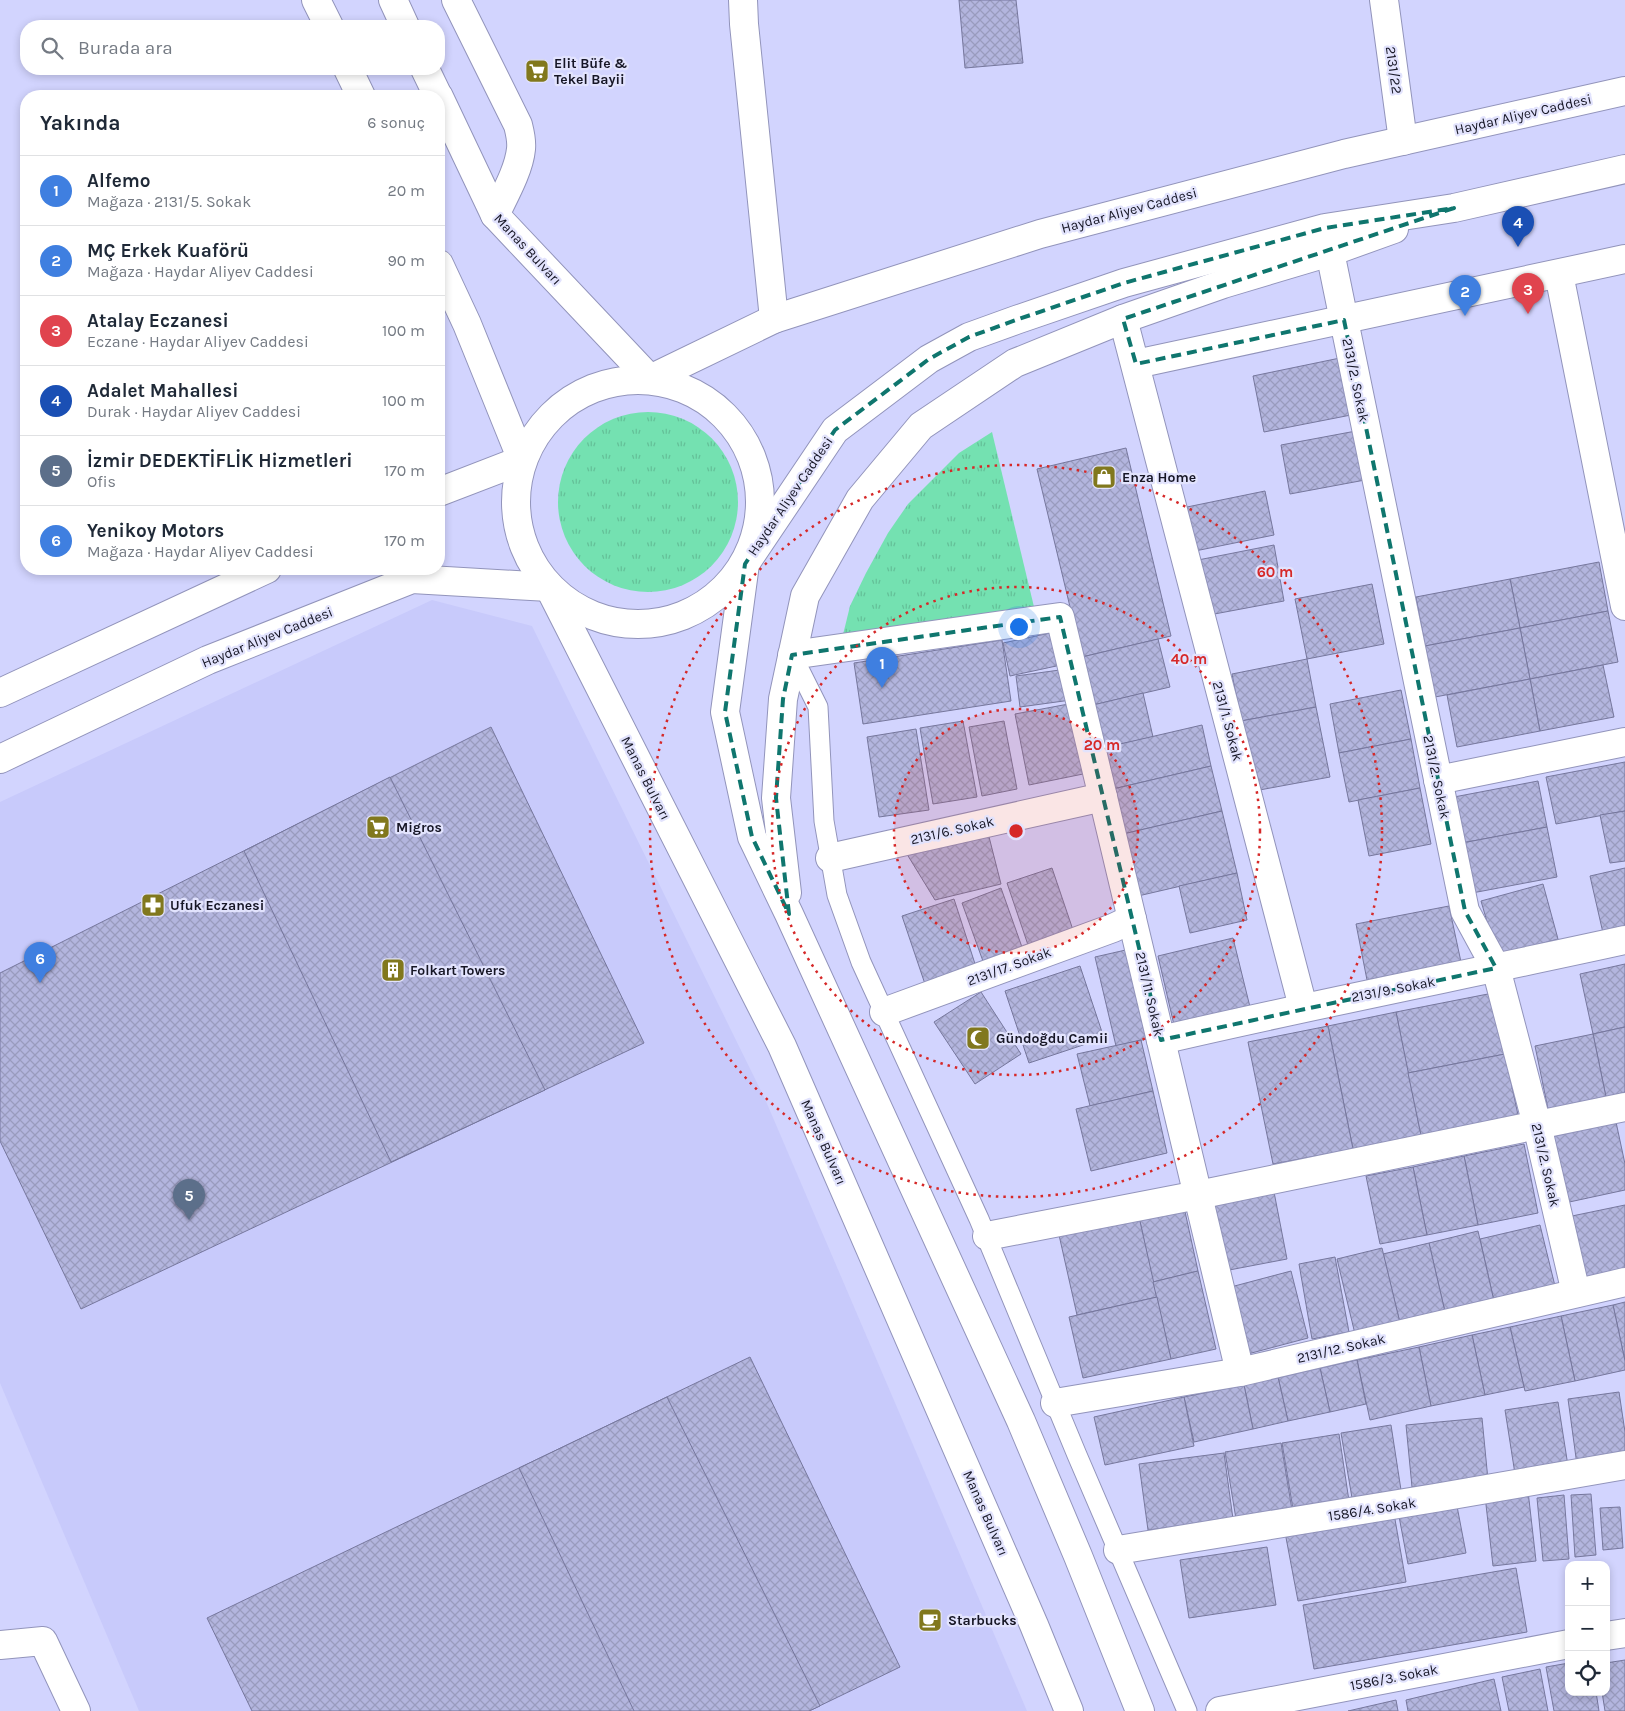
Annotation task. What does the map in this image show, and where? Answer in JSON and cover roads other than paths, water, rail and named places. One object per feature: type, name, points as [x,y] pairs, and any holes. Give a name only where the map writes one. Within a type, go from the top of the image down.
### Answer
[{"type":"main road","points":[[316,0],[325,20]]},
{"type":"main road","points":[[393,0],[402,20]]},
{"type":"main road","points":[[456,0],[518,125],[521,137],[521,150],[514,174],[495,215]]},
{"type":"main road","points":[[743,0],[774,319]]},
{"type":"main road","name":"2131/22","points":[[1384,0],[1403,141]]},
{"type":"main road","points":[[351,75],[358,90]]},
{"type":"main road","name":"Manas Bulvarı","points":[[428,75],[436,90]]},
{"type":"main road","name":"Haydar Aliyev Caddesi","points":[[650,379],[774,319],[1040,234],[1335,157],[1625,91]]},
{"type":"main road","name":"Manas Bulvarı","points":[[445,110],[495,215],[650,379]]},
{"type":"main road","name":"Haydar Aliyev Caddesi","points":[[745,564],[835,430],[929,359],[969,337],[1124,283],[1325,228],[1454,208],[1625,169]]},
{"type":"main road","points":[[789,914],[776,798],[783,699],[805,596],[860,499],[921,426],[1014,363],[1123,319],[1223,284],[1330,252],[1454,208]]},
{"type":"main road","name":"2131/2. Sokak","points":[[1330,252],[1465,912],[1496,968],[1537,1125],[1576,1293]]},
{"type":"main road","points":[[1136,364],[1625,259]]},
{"type":"main road","points":[[1559,274],[1625,606]]},
{"type":"main road","points":[[445,277],[467,324],[522,460]]},
{"type":"main road","name":"2131/1. Sokak","points":[[1123,319],[1303,1007]]},
{"type":"main road","points":[[745,564],[721,593],[688,614],[650,624],[610,621],[582,611],[549,587],[534,568],[523,545],[517,523],[515,500],[522,460],[538,430],[566,402],[602,384],[632,379],[650,379],[687,389],[712,402],[737,428],[754,460],[762,495],[759,530],[745,564],[725,712],[752,837],[1022,1420],[1140,1711]]},
{"type":"main road","points":[[445,490],[522,460]]},
{"type":"main road","points":[[0,693],[254,575]]},
{"type":"main road","name":"Haydar Aliyev Caddesi","points":[[0,759],[208,660],[412,579],[549,587]]},
{"type":"main road","name":"Manas Bulvarı","points":[[549,587],[782,1046],[1034,1625],[1069,1711]]},
{"type":"main road","name":"2131/11. Sokak","points":[[792,655],[1060,617],[1240,1372]]},
{"type":"main road","points":[[1438,780],[1625,742]]},
{"type":"main road","name":"2131/6. Sokak","points":[[830,858],[1103,797]]},
{"type":"main road","name":"2131/17. Sokak","points":[[884,1012],[1113,928],[1132,919]]},
{"type":"main road","name":"2131/9. Sokak","points":[[1161,1040],[1303,1007],[1625,940]]},
{"type":"main road","points":[[987,1236],[1198,1195],[1625,1107]]},
{"type":"main road","name":"2131/12. Sokak","points":[[1055,1403],[1240,1372],[1625,1282]]},
{"type":"main road","name":"1586/4. Sokak","points":[[1118,1550],[1625,1465]]},
{"type":"main road","points":[[1610,1635],[1625,1633]]},
{"type":"main road","points":[[0,1645],[43,1641],[76,1711]]},
{"type":"main road","name":"1586/3. Sokak","points":[[1220,1711],[1565,1645]]},
{"type":"lane","points":[[792,655],[818,708],[824,821],[836,894],[861,962],[987,1236],[1055,1403],[1187,1711]]},
{"type":"place","name":"Elit Büfe & Tekel Bayii","points":[[537,71]]},
{"type":"place","name":"Adalet Mahallesi","points":[[1518,247]]},
{"type":"place","name":"Atalay Eczanesi","points":[[1528,314]]},
{"type":"place","name":"MÇ Erkek Kuaförü","points":[[1465,316]]},
{"type":"place","name":"Enza Home","points":[[1104,477]]},
{"type":"place","name":"Alfemo","points":[[882,688]]},
{"type":"place","name":"Migros","points":[[378,827]]},
{"type":"place","name":"Ufuk Eczanesi","points":[[153,905]]},
{"type":"place","name":"Folkart Towers","points":[[393,970]]},
{"type":"place","name":"Yenikoy Motors","points":[[40,983]]},
{"type":"place","name":"Gündoğdu Camii","points":[[978,1038]]},
{"type":"place","name":"İzmir DEDEKTİFLİK Hizmetleri","points":[[189,1220]]},
{"type":"place","name":"Starbucks","points":[[930,1620]]}]
